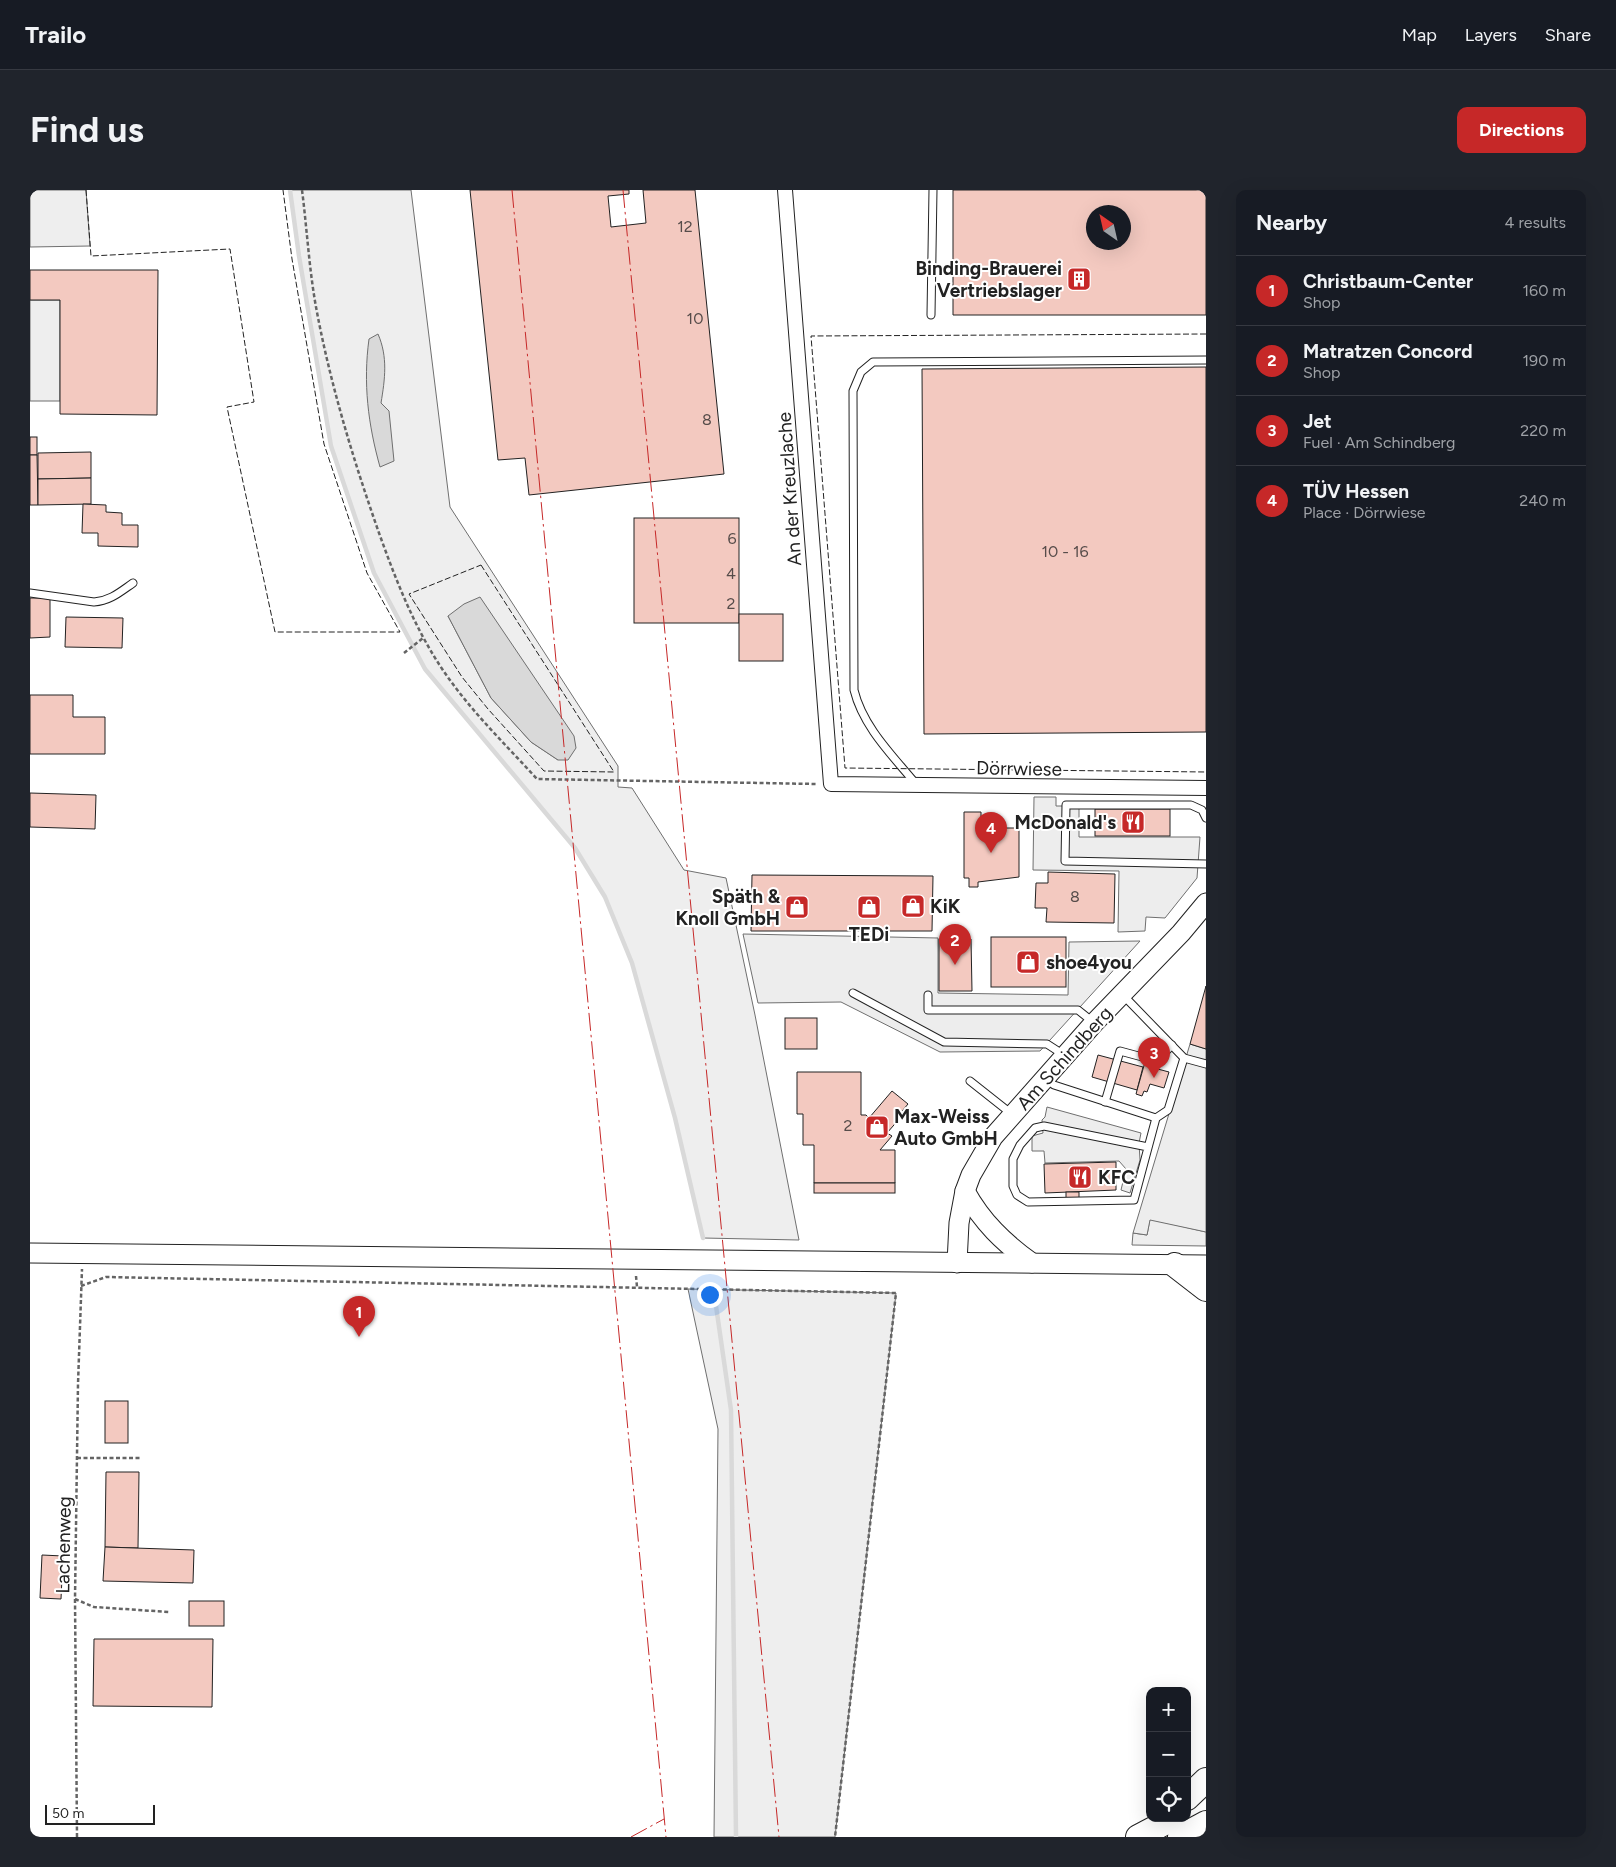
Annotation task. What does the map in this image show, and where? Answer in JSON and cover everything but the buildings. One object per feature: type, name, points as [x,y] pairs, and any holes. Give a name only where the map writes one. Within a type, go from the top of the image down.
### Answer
[{"type":"highway","points":[[1175,1265],[1206,1289]]},
{"type":"highway","points":[[1191,1794],[1206,1780]]},
{"type":"highway","points":[[1191,1809],[1206,1801]]},
{"type":"highway","points":[[1134,1837],[1156,1822]]},
{"type":"highway","points":[[1138,1837],[1166,1822]]},
{"type":"highway","points":[[1180,1837],[1206,1823]]},
{"type":"main road","name":"Am Schindberg","points":[[957,1263],[959,1224],[965,1191],[981,1155],[993,1137],[1094,1022],[1181,934],[1206,903]]},
{"type":"main road","points":[[965,1191],[974,1208],[992,1230],[1007,1245],[1032,1263]]},
{"type":"main road","points":[[30,1253],[1206,1265]]},
{"type":"street","name":"An der Kreuzlache","points":[[785,190],[832,784]]},
{"type":"street","name":"Dörrwiese","points":[[832,784],[1206,788]]},
{"type":"lane","points":[[931,314],[933,190]]},
{"type":"lane","points":[[916,785],[870,726],[858,707],[854,690],[853,391],[861,372],[874,362],[1206,360]]},
{"type":"lane","points":[[30,593],[99,602],[117,595],[133,583]]},
{"type":"lane","points":[[1206,818],[1202,810],[1191,805],[1066,805],[1065,861],[1206,864]]},
{"type":"lane","points":[[853,993],[944,1042],[1047,1044],[1064,1055]]},
{"type":"lane","points":[[1122,994],[1184,1058],[1206,1064]]},
{"type":"lane","points":[[928,995],[928,1010],[1078,1010],[1094,1022]]},
{"type":"lane","points":[[1105,1102],[1120,1051],[1157,1061],[1172,1044]]},
{"type":"lane","points":[[1148,1147],[1044,1126],[1035,1128],[1020,1145],[1013,1160],[1013,1186],[1017,1195],[1028,1202],[1134,1200],[1156,1118],[1168,1110],[1184,1058]]},
{"type":"lane","points":[[1044,1078],[1054,1085],[1156,1118]]},
{"type":"lane","points":[[970,1081],[1013,1115]]},
{"type":"path","points":[[302,190],[316,306],[335,389],[370,506],[402,595],[446,676],[475,712],[537,778],[832,784]]},
{"type":"path","points":[[404,653],[424,638]]},
{"type":"path","name":"Lachenweg","points":[[77,1837],[76,1599],[83,1254]]},
{"type":"path","points":[[81,1286],[106,1277],[896,1293],[835,1837]]},
{"type":"path","points":[[78,1458],[141,1458]]},
{"type":"path","points":[[76,1599],[94,1607],[169,1612]]},
{"type":"shaded area","points":[[30,190],[86,190],[90,246],[30,247]]},
{"type":"shaded area","points":[[290,190],[411,190],[450,507],[618,766],[618,787],[632,788],[684,870],[726,878],[799,1240],[703,1238],[675,1118],[632,963],[605,897],[575,848],[425,669],[374,573],[331,446],[299,256]],"holes":[[[448,616],[558,760],[531,742],[491,698]]]},
{"type":"shaded area","points":[[30,300],[60,300],[60,401],[30,401]]},
{"type":"shaded area","points":[[378,334],[384,360],[381,403],[389,411],[394,461],[380,467],[372,435],[366,372],[369,339]]},
{"type":"shaded area","points":[[480,597],[574,736],[576,748],[568,760],[558,760],[531,742],[491,698],[448,616],[464,604]]},
{"type":"shaded area","points":[[1034,797],[1056,797],[1056,806],[1079,806],[1079,837],[1200,837],[1197,878],[1165,918],[1146,917],[1145,931],[1118,932],[1119,871],[1033,870]]},
{"type":"shaded area","points":[[743,934],[938,938],[938,993],[1068,995],[1069,942],[1140,941],[1040,1051],[940,1052],[841,1002],[758,1003]]},
{"type":"shaded area","points":[[1190,1044],[1206,1049],[1206,1232],[1150,1220],[1147,1235],[1133,1233]]},
{"type":"shaded area","points":[[1047,1107],[1141,1133],[1139,1143],[1140,1160],[1130,1193],[1121,1190],[1126,1169],[1119,1161],[1045,1163],[1044,1151],[1032,1151],[1032,1136],[1043,1133],[1042,1120],[1045,1117]]},
{"type":"shaded area","points":[[1150,1219],[1206,1232],[1206,1246],[1132,1245],[1133,1233],[1147,1235]]},
{"type":"shaded area","points":[[688,1289],[896,1293],[835,1837],[714,1837],[718,1429]]},
{"type":"waterway","points":[[290,190],[299,256],[331,446],[374,573],[425,669],[575,848],[605,897],[632,963],[675,1118],[703,1238]]},
{"type":"waterway","points":[[715,1299],[731,1410],[736,1837]]},
{"type":"fence","points":[[86,190],[91,256],[230,249],[254,402],[227,407],[275,632],[400,632],[367,573],[324,444],[292,259],[283,190]]},
{"type":"fence","points":[[1206,334],[811,336],[845,768],[1206,772]]},
{"type":"fence","points":[[481,565],[614,772],[544,771],[462,677],[409,594],[481,565]]},
{"type":"power","points":[[512,190],[666,1837]]},
{"type":"power","points":[[623,190],[779,1837]]},
{"type":"power","points":[[631,1837],[664,1819]]},
{"type":"place","name":"Binding-Brauerei Vertriebslager","points":[[1079,279]]},
{"type":"place","name":"McDonald's","points":[[1133,822]]},
{"type":"place","name":"TÜV Hessen","points":[[991,853]]},
{"type":"place","name":"KiK","points":[[913,906]]},
{"type":"place","name":"Späth & Knoll GmbH","points":[[797,907]]},
{"type":"place","name":"TEDi","points":[[869,907]]},
{"type":"place","name":"shoe4you","points":[[1028,962]]},
{"type":"place","name":"Matratzen Concord","points":[[955,965]]},
{"type":"place","name":"Jet","points":[[1154,1078]]},
{"type":"place","name":"Max-Weiss Auto GmbH","points":[[877,1127]]},
{"type":"place","name":"KFC","points":[[1080,1177]]},
{"type":"place","name":"Christbaum-Center","points":[[359,1337]]}]
